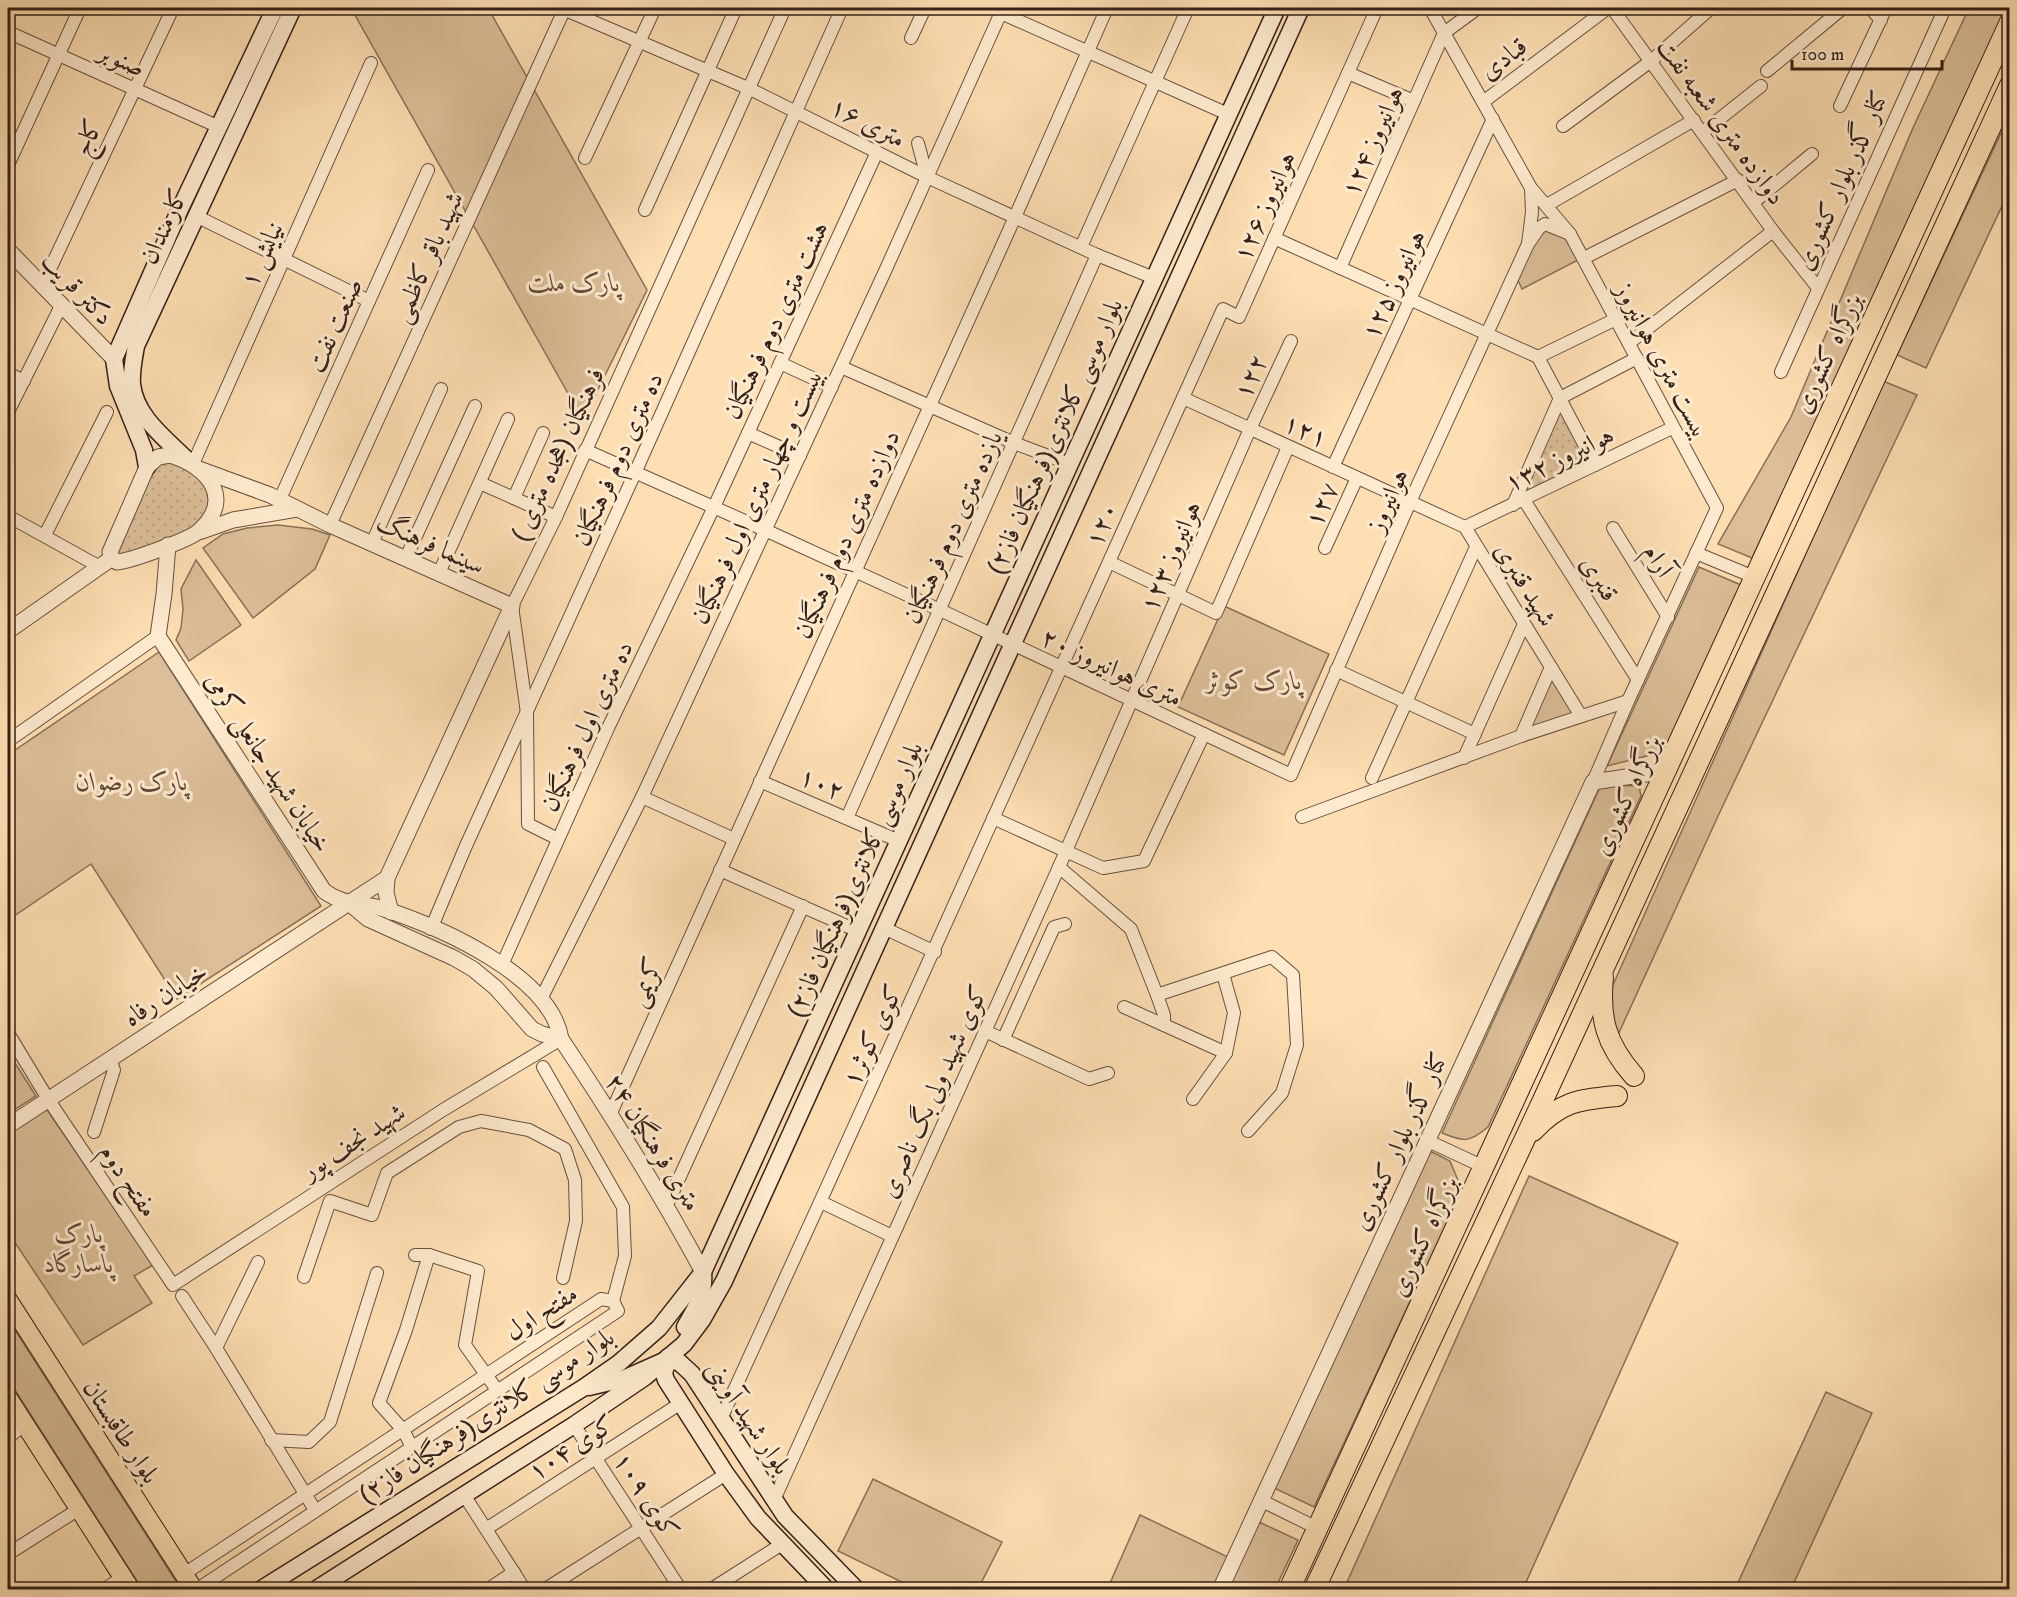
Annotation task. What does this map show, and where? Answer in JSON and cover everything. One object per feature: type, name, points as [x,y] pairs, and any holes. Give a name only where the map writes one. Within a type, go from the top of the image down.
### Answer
[{"type":"highway","name":"بزرگراه کشوری","points":[[1289,1590],[2010,22]]},
{"type":"highway","name":"بزرگراه کشوری","points":[[1314,1590],[1543,1100],[2010,85]]},
{"type":"highway","points":[[1609,957],[1603,978],[1602,1006],[1606,1035],[1622,1063],[1634,1076]]},
{"type":"highway","points":[[1554,1016],[1555,1026],[1558,1029],[1567,1031],[1577,1026]]},
{"type":"highway","points":[[1521,1085],[1530,1082],[1537,1084],[1542,1088],[1543,1100]]},
{"type":"highway","points":[[1523,1142],[1559,1108],[1580,1101],[1617,1096]]},
{"type":"main road","name":"کارمندان","points":[[193,464],[145,416],[136,400],[132,384],[136,346],[219,127],[275,8]]},
{"type":"main road","name":"کارمندان","points":[[114,359],[293,8]]},
{"type":"main road","name":"بلوار موسی کلانتری(فرهنگیان فاز۲)","points":[[260,1590],[620,1363],[659,1328],[703,1272],[1277,8]]},
{"type":"main road","name":"بلوار موسی کلانتری(فرهنگیان فاز۲)","points":[[326,1587],[645,1377],[684,1344],[702,1320],[724,1281],[1301,8]]},
{"type":"main road","points":[[114,359],[118,386],[144,450],[147,467]]},
{"type":"main road","points":[[583,1388],[622,1379],[666,1360],[702,1296],[703,1272]]},
{"type":"main road","name":"بلوار طاقبستان","points":[[8,1300],[191,1584]]},
{"type":"main road","name":"بلوار شهید آوینی","points":[[827,1590],[758,1518],[726,1474],[664,1374],[666,1360],[679,1362],[692,1374],[785,1516],[857,1590]]},
{"type":"main road","points":[[8,1398],[127,1583]]},
{"type":"street","points":[[8,165],[81,8]]},
{"type":"street","name":"کاج","points":[[42,286],[173,8]]},
{"type":"street","name":"۱۶ متری","points":[[563,8],[750,89],[927,177],[1097,255],[1154,278]]},
{"type":"street","name":"شهید باقر کاظمی","points":[[330,525],[563,8]]},
{"type":"street","points":[[585,158],[655,8]]},
{"type":"street","points":[[645,210],[736,8]]},
{"type":"street","name":"فرهنگیان (هجده متری )","points":[[387,878],[556,516],[785,8]]},
{"type":"street","name":"ده متری دوم فرهنگیان","points":[[431,929],[465,848],[636,473],[842,8]]},
{"type":"street","points":[[910,38],[925,8]]},
{"type":"street","name":"دوازده متری دوم فرهنگیان","points":[[720,870],[1107,8]]},
{"type":"street","points":[[1081,247],[1188,8]]},
{"type":"street","name":"هوانیروز ۱۲۶","points":[[1183,398],[1222,309],[1239,317],[1377,8]]},
{"type":"street","points":[[1430,8],[1531,188],[1532,212],[1528,244]]},
{"type":"street","points":[[1444,33],[1479,8]]},
{"type":"street","name":"دوازده متری شعبه نفت","points":[[1610,8],[1695,120],[1773,231],[1818,288]]},
{"type":"street","name":"قبادی","points":[[1483,102],[1610,8]]},
{"type":"street","points":[[1563,126],[1651,61],[1711,8]]},
{"type":"street","points":[[1767,71],[1843,8]]},
{"type":"street","points":[[1870,8],[1881,20]]},
{"type":"street","points":[[1840,106],[1887,8]]},
{"type":"street","name":"کنار گذر بلوار کشوری","points":[[1781,372],[1945,8]]},
{"type":"street","points":[[1002,10],[1230,115]]},
{"type":"street","name":"بیست و چهار متری اول فرهنگیان","points":[[541,999],[642,797],[832,387],[1002,10]]},
{"type":"street","name":"صنوبر","points":[[8,33],[219,127]]},
{"type":"street","name":"هوانیروز ۱۲۴","points":[[1341,267],[1444,33]]},
{"type":"street","name":"نیایش ۱","points":[[193,464],[371,63]]},
{"type":"street","points":[[1348,73],[1414,101]]},
{"type":"street","points":[[1703,132],[1761,86]]},
{"type":"street","name":"هوانیروز ۱۲۵","points":[[1333,467],[1493,119]]},
{"type":"street","points":[[1546,205],[1695,120]]},
{"type":"street","points":[[918,143],[927,177]]},
{"type":"street","name":"هشت متری دوم فرهنگیان","points":[[714,507],[877,152]]},
{"type":"street","points":[[1754,202],[1812,153]]},
{"type":"street","name":"صنعت نفت","points":[[280,499],[428,170]]},
{"type":"street","points":[[1584,258],[1738,180]]},
{"type":"street","name":"بیست متری هوانیروز","points":[[1531,188],[1569,234],[1584,258],[1716,508],[1696,552]]},
{"type":"street","points":[[188,213],[369,301]]},
{"type":"street","points":[[1528,244],[1539,228],[1545,224],[1569,234]]},
{"type":"street","points":[[1629,343],[1773,231]]},
{"type":"street","points":[[1274,238],[1538,357],[1595,465]]},
{"type":"street","name":"هوانیروز","points":[[1291,775],[1410,502],[1528,244]]},
{"type":"street","name":"دکتر قریب","points":[[8,250],[114,359]]},
{"type":"street","name":"یازده متری دوم فرهنگیان","points":[[847,818],[1097,255]]},
{"type":"street","points":[[8,412],[61,306]]},
{"type":"street","points":[[1538,357],[1616,319]]},
{"type":"street","name":"۱۲۲","points":[[1250,429],[1291,341]]},
{"type":"street","points":[[1519,502],[1560,398],[1637,358]]},
{"type":"street","points":[[780,363],[832,387]]},
{"type":"street","points":[[841,367],[928,406],[1070,464]]},
{"type":"street","points":[[8,373],[24,381]]},
{"type":"street","points":[[372,543],[441,389]]},
{"type":"street","name":"۱۲۱","points":[[1183,398],[1410,502]]},
{"type":"street","name":"۱۲۰","points":[[1061,668],[1183,398]]},
{"type":"street","points":[[406,558],[475,406]]},
{"type":"street","points":[[45,535],[106,412]]},
{"type":"street","points":[[439,573],[508,419]]},
{"type":"street","name":"هوانیروز ۱۳۲","points":[[1465,527],[1672,428]]},
{"type":"street","name":"۱۲۳ هوانیروز","points":[[1132,700],[1250,429]]},
{"type":"street","points":[[514,498],[543,433]]},
{"type":"street","points":[[748,433],[800,456]]},
{"type":"street","points":[[1109,562],[1216,613],[1288,447]]},
{"type":"street","name":"۲۰ متری هوانیروز","points":[[585,450],[940,610],[1291,775]]},
{"type":"street","name":"سینما فرهنگ","points":[[147,467],[158,457],[170,455],[280,499],[297,510],[512,606]]},
{"type":"street","points":[[193,464],[212,481],[216,497],[214,515],[199,532]]},
{"type":"street","points":[[106,563],[147,467]]},
{"type":"street","name":"۱۲۷","points":[[1325,548],[1357,478]]},
{"type":"street","points":[[480,483],[556,516]]},
{"type":"street","name":"شهید قنبری","points":[[1410,502],[1465,527],[1581,716]]},
{"type":"street","name":"قنبری","points":[[1519,502],[1638,680]]},
{"type":"street","name":"ده متری اول فرهنگیان","points":[[502,965],[609,726],[714,507]]},
{"type":"street","points":[[8,631],[106,563],[122,562],[233,520],[297,510]]},
{"type":"street","points":[[8,516],[106,563]]},
{"type":"street","name":"آرام","points":[[1613,528],[1668,617]]},
{"type":"street","points":[[8,741],[158,636],[168,545]]},
{"type":"street","points":[[1372,778],[1476,547]]},
{"type":"street","points":[[1593,782],[1696,552],[1754,577]]},
{"type":"street","points":[[512,606],[528,713],[528,824],[558,838]]},
{"type":"street","points":[[1464,758],[1524,624]]},
{"type":"street","name":"خیابان شهید جانعلی کرمی","points":[[158,636],[324,891],[335,899],[349,903]]},
{"type":"street","points":[[1521,736],[1551,667]]},
{"type":"street","name":"کوی کوثر۱","points":[[721,1419],[935,952],[1061,668]]},
{"type":"street","points":[[1336,670],[1475,734]]},
{"type":"street","name":"کوی شهید ولی بگ ناصری","points":[[774,1500],[1132,700]]},
{"type":"street","points":[[1302,817],[1521,736],[1628,701]]},
{"type":"street","points":[[993,818],[1103,868],[1144,861],[1204,734]]},
{"type":"street","points":[[1593,782],[1666,771]]},
{"type":"street","name":"۱۰۲","points":[[760,781],[899,841]]},
{"type":"street","name":"کنار گذر بلوار کشوری","points":[[1220,1590],[1593,782]]},
{"type":"street","points":[[642,797],[734,839]]},
{"type":"street","points":[[1059,867],[1131,929],[1158,995],[1164,1015],[1164,1025]]},
{"type":"street","points":[[720,870],[858,931]]},
{"type":"street","name":"کریمی","points":[[611,1113],[720,870]]},
{"type":"street","points":[[387,878],[349,903],[368,919],[473,969],[496,988],[532,1029],[561,1039]]},
{"type":"street","points":[[387,878],[386,893],[391,912]]},
{"type":"street","name":"۲۴ متری فرهنگیان","points":[[349,903],[372,905],[431,929],[486,954],[525,982],[553,1015],[561,1039],[611,1113],[667,1205],[703,1272]]},
{"type":"street","name":"خیابان رفاه","points":[[8,1126],[349,903]]},
{"type":"street","points":[[667,1205],[803,906]]},
{"type":"street","points":[[1003,1040],[1054,927],[1065,924]]},
{"type":"street","points":[[884,928],[935,952]]},
{"type":"street","points":[[1158,995],[1272,957],[1293,975],[1297,1045],[1282,1093],[1248,1131]]},
{"type":"street","points":[[1193,1099],[1226,1053],[1234,1013],[1223,974]]},
{"type":"street","points":[[1124,1007],[1226,1053]]},
{"type":"street","points":[[985,1031],[1089,1079],[1108,1073]]},
{"type":"street","name":"مفتح دوم","points":[[8,1033],[48,1099],[173,1285]]},
{"type":"street","name":"شهید نجف پور","points":[[173,1285],[443,1110],[561,1039]]},
{"type":"street","points":[[94,1132],[114,1070],[110,1059]]},
{"type":"street","points":[[543,1066],[623,1207],[625,1256],[613,1301]]},
{"type":"street","points":[[304,1277],[330,1201],[372,1215],[387,1173],[459,1127],[481,1121],[529,1130],[565,1149],[575,1180],[576,1221],[564,1278]]},
{"type":"street","points":[[565,1149],[584,1140]]},
{"type":"street","points":[[1426,1140],[1485,1167]]},
{"type":"street","points":[[821,1202],[892,1236]]},
{"type":"street","points":[[415,1255],[429,1255],[478,1271],[465,1345],[497,1390]]},
{"type":"street","points":[[412,1447],[403,1430],[379,1403],[406,1330],[429,1255]]},
{"type":"street","points":[[216,1348],[258,1262]]},
{"type":"street","points":[[271,1440],[309,1442],[330,1422],[377,1273]]},
{"type":"street","points":[[182,1296],[315,1510]]},
{"type":"street","name":"مفتح اول","points":[[601,1299],[613,1301],[618,1311],[315,1510],[191,1584],[305,1495],[601,1299]]},
{"type":"street","name":"کوی ۱۰۴","points":[[486,1529],[681,1403]]},
{"type":"street","points":[[8,1437],[25,1425]]},
{"type":"street","name":"کوی ۱۰۹","points":[[574,1425],[681,1590]]},
{"type":"street","points":[[544,1590],[726,1474]]},
{"type":"street","points":[[464,1495],[525,1590]]},
{"type":"street","points":[[1260,1500],[1317,1528]]},
{"type":"street","points":[[8,1554],[79,1509]]},
{"type":"street","points":[[710,1590],[782,1544]]},
{"type":"street","points":[[487,1590],[514,1572]]},
{"type":"street","points":[[103,1590],[127,1583]]},
{"type":"green space","name":"پارک ملت","points":[[351,8],[488,8],[647,290],[583,420]]},
{"type":"green space","points":[[1969,8],[2007,8],[1752,558],[1718,544],[1791,417],[1912,130]]},
{"type":"green space","points":[[2009,116],[2009,191],[1926,368],[1897,355]]},
{"type":"green space","points":[[1545,229],[1567,236],[1580,259],[1522,289],[1517,278],[1531,245]]},
{"type":"green space","points":[[1883,381],[1917,395],[1719,814],[1617,1037],[1608,996]]},
{"type":"green space","points":[[1560,406],[1589,464],[1520,498]]},
{"type":"green space","points":[[159,460],[185,461],[214,498],[197,531],[121,560],[115,550],[148,469]]},
{"type":"green space","points":[[278,525],[312,529],[330,535],[315,569],[253,618],[203,548],[223,534],[247,528]]},
{"type":"green space","points":[[196,560],[241,625],[189,661],[176,640],[181,628],[183,609],[181,589]]},
{"type":"green space","points":[[1699,567],[1741,585],[1666,751],[1607,766]]},
{"type":"green space","name":"پارک کوثر","points":[[1224,606],[1329,654],[1284,755],[1178,707]]},
{"type":"green space","name":"پارک رضوان","points":[[159,652],[321,906],[177,999],[91,864],[8,920],[8,755]]},
{"type":"green space","points":[[1552,675],[1574,714],[1528,729]]},
{"type":"green space","points":[[1601,785],[1639,786],[1641,796],[1488,1127],[1476,1136],[1466,1139],[1442,1133]]},
{"type":"green space","points":[[8,1052],[36,1096],[8,1114]]},
{"type":"green space","name":"پارک پاسارگاد","points":[[46,1108],[153,1265],[134,1276],[152,1303],[83,1345],[8,1232],[8,1132]]},
{"type":"green space","points":[[1426,1149],[1450,1161],[1462,1190],[1314,1507],[1270,1486]]},
{"type":"green space","points":[[1529,1176],[1678,1243],[1523,1589],[1344,1589]]},
{"type":"green space","points":[[8,1319],[181,1589],[142,1589],[8,1379]]},
{"type":"green space","points":[[1826,1392],[1872,1413],[1791,1589],[1735,1589]]},
{"type":"green space","points":[[873,1479],[1002,1542],[978,1589],[916,1589],[838,1551]]},
{"type":"green space","points":[[1140,1515],[1228,1557],[1213,1589],[1107,1590]]},
{"type":"green space","points":[[1259,1522],[1298,1540],[1275,1589],[1227,1590]]}]
